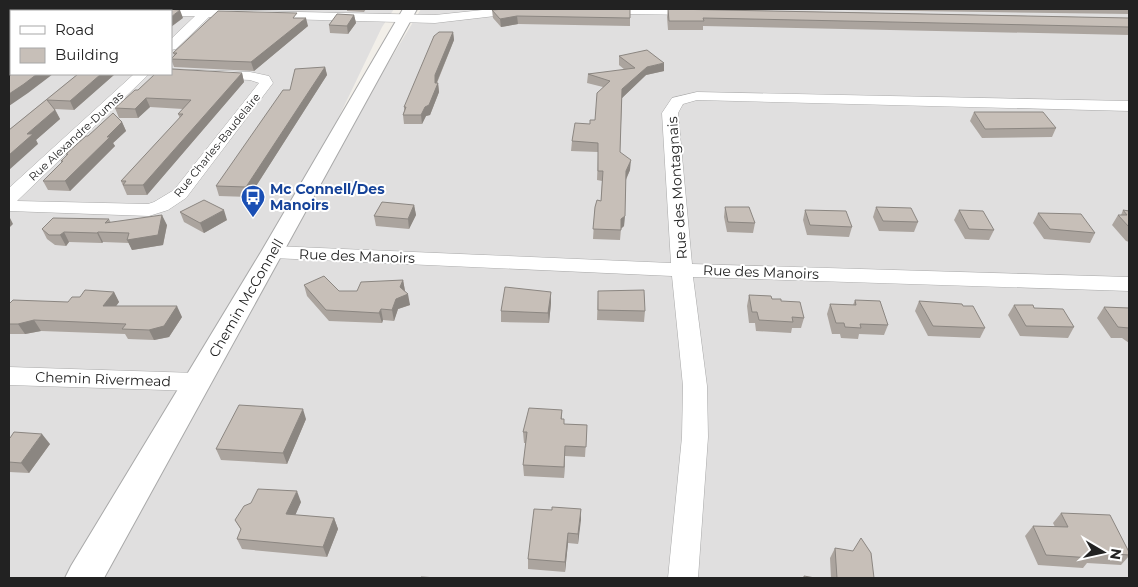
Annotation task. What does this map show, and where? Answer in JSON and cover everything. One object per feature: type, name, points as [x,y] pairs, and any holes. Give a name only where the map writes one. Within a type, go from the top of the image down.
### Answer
[{"type":"street","points":[[172,12],[408,13],[453,18],[521,9]]},
{"type":"street","points":[[556,9],[708,12]]},
{"type":"street","points":[[172,45],[206,13]]},
{"type":"street","name":"Chemin McConnell","points":[[84,578],[273,252],[408,13]]},
{"type":"street","name":"Rue Charles-Baudelaire","points":[[9,206],[149,210],[161,206],[180,194],[266,83],[264,79],[250,76],[172,74]]},
{"type":"street","name":"Rue Alexandre-Dumas","points":[[9,198],[141,75]]},
{"type":"street","name":"Rue des Montagnais","points":[[683,578],[695,437],[695,386],[682,270],[670,113],[677,101],[686,98],[1129,106]]},
{"type":"street","name":"Rue des Manoirs","points":[[273,252],[682,270],[1129,284]]},
{"type":"street","name":"Chemin Rivermead","points":[[9,376],[196,382]]},
{"type":"shaded area","points":[[9,9],[394,9],[382,27],[277,246],[421,9],[1129,9],[1129,578],[9,578],[9,377],[84,378],[9,376]]},
{"type":"building","points":[[9,9],[59,9],[10,10],[9,32]]},
{"type":"building","points":[[167,9],[180,10],[172,16],[172,10],[98,10]]},
{"type":"building","points":[[630,9],[630,18],[517,16],[500,19],[492,10]]},
{"type":"building","points":[[668,9],[1129,18],[1129,27],[703,18],[704,21],[669,21]]},
{"type":"building","points":[[218,11],[297,13],[293,18],[306,18],[251,62],[172,59],[177,53],[173,53]]},
{"type":"building","points":[[337,14],[354,15],[347,26],[329,25]]},
{"type":"building","points":[[439,32],[453,32],[435,75],[435,83],[438,83],[429,105],[425,107],[421,115],[403,115],[406,107],[404,107],[434,36]]},
{"type":"building","points":[[647,50],[664,63],[647,67],[622,89],[620,152],[631,160],[626,171],[625,216],[621,219],[621,230],[593,229],[597,200],[601,201],[603,171],[598,171],[598,143],[572,141],[575,123],[590,124],[590,120],[595,120],[597,93],[610,81],[588,74],[635,68],[619,56]]},
{"type":"building","points":[[325,67],[246,187],[216,186],[283,90],[290,90],[295,69]]},
{"type":"building","points":[[172,69],[242,73],[143,185],[123,185],[126,181],[121,181],[183,114],[178,114],[191,100],[146,98],[135,109],[115,108],[135,90],[138,90],[154,75],[172,75]]},
{"type":"building","points":[[10,75],[36,75],[9,94]]},
{"type":"building","points":[[77,75],[100,75],[70,101],[47,100],[55,110],[27,134],[33,134],[9,155],[9,130]]},
{"type":"building","points":[[974,112],[1043,112],[1056,128],[985,129]]},
{"type":"building","points":[[113,113],[122,122],[107,137],[110,137],[65,181],[43,181],[63,161],[61,161],[68,154],[66,154]]},
{"type":"building","points":[[204,200],[224,210],[200,223],[180,212]]},
{"type":"building","points":[[382,202],[414,205],[408,219],[374,216]]},
{"type":"building","points":[[725,207],[749,207],[755,223],[728,222]]},
{"type":"building","points":[[876,207],[911,208],[918,222],[883,221]]},
{"type":"building","points":[[805,210],[846,211],[852,227],[810,225]]},
{"type":"building","points":[[959,210],[983,211],[994,230],[969,229]]},
{"type":"building","points":[[1123,210],[1129,211],[1129,227],[1118,215],[1127,215]]},
{"type":"building","points":[[1038,213],[1081,214],[1095,233],[1050,229]]},
{"type":"building","points":[[162,215],[158,235],[127,240],[129,233],[64,232],[60,235],[49,235],[42,229],[53,218],[109,219],[105,223]]},
{"type":"building","points":[[324,276],[339,291],[357,291],[361,282],[403,280],[400,287],[408,294],[396,299],[392,310],[381,309],[379,313],[326,310],[304,285]]},
{"type":"building","points":[[505,287],[551,292],[548,313],[501,311]]},
{"type":"building","points":[[85,290],[114,292],[103,306],[177,306],[164,326],[149,330],[122,329],[126,324],[34,320],[9,324],[9,304],[13,300],[68,302],[72,297],[80,297]]},
{"type":"building","points":[[644,290],[645,311],[598,310],[598,291]]},
{"type":"building","points":[[749,295],[771,296],[772,299],[781,299],[781,301],[800,302],[804,318],[792,317],[793,322],[759,320],[757,312],[752,312]]},
{"type":"building","points":[[855,300],[880,301],[888,325],[860,324],[861,328],[845,327],[844,323],[836,323],[830,304],[856,305]]},
{"type":"building","points":[[919,301],[973,306],[985,328],[933,326]]},
{"type":"building","points":[[1014,305],[1033,305],[1034,308],[1063,309],[1074,327],[1026,326]]},
{"type":"building","points":[[1104,307],[1129,308],[1129,328],[1118,327]]},
{"type":"building","points":[[239,405],[303,409],[283,453],[216,449]]},
{"type":"building","points":[[529,408],[562,410],[561,419],[564,419],[564,424],[587,425],[586,447],[565,446],[564,467],[523,465],[527,432],[523,432]]},
{"type":"building","points":[[14,432],[42,434],[21,463],[9,462],[9,438]]},
{"type":"building","points":[[258,489],[297,491],[286,514],[334,518],[323,547],[237,539],[241,529],[235,520],[244,506],[251,503]]},
{"type":"building","points":[[552,507],[581,509],[578,534],[568,533],[565,562],[528,559],[534,509],[552,510]]},
{"type":"building","points":[[1061,513],[1110,515],[1129,555],[1089,552],[1092,558],[1046,555],[1033,526],[1068,527]]},
{"type":"building","points":[[861,538],[871,553],[874,578],[837,578],[835,548],[853,551]]},
{"type":"place","name":"Mc Connell/Des Manoirs","points":[[253,218]]}]
